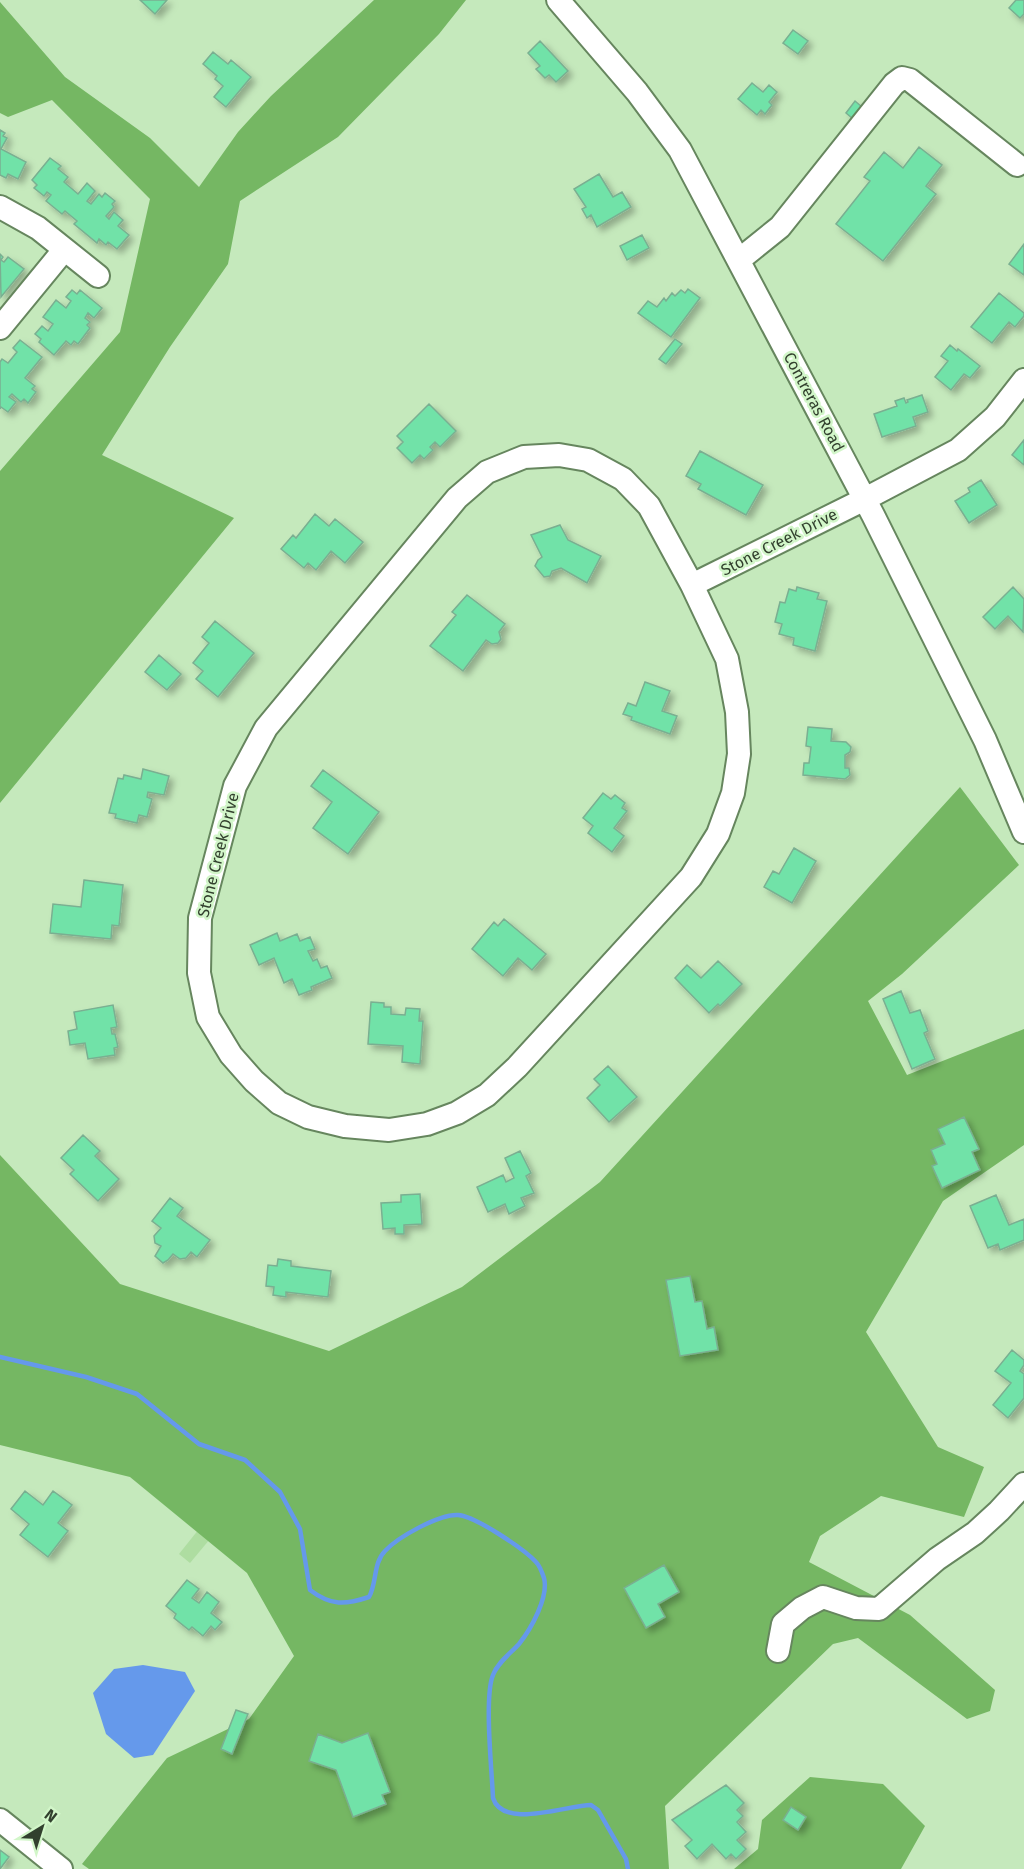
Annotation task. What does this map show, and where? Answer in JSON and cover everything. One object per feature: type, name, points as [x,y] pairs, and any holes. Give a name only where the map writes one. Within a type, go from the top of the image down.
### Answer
[{"type":"street","name":"Contreras Road","points":[[558,0],[637,93],[680,150],[865,499],[985,741],[1024,832]]},
{"type":"street","points":[[739,260],[780,228],[894,84],[902,78],[909,80],[1017,165]]},
{"type":"street","points":[[0,207],[38,228],[98,276]]},
{"type":"street","points":[[0,328],[63,250]]},
{"type":"street","name":"Stone Creek Drive","points":[[692,585],[958,450],[995,417],[1024,380]]},
{"type":"street","name":"Stone Creek Drive","points":[[559,455],[588,460],[623,479],[649,506],[692,585],[727,659],[737,711],[739,754],[733,794],[718,834],[691,877],[518,1067],[487,1095],[457,1113],[427,1124],[389,1130],[345,1126],[308,1117],[279,1103],[254,1082],[231,1055],[208,1017],[199,973],[201,918],[236,786],[266,728],[457,498],[487,472],[524,457],[559,455]]},
{"type":"street","points":[[778,1651],[783,1624],[802,1608],[823,1597],[856,1608],[879,1609],[937,1559],[975,1533],[1024,1484]]},
{"type":"street","points":[[0,1820],[62,1869]]},
{"type":"green space","points":[[374,0],[466,0],[439,34],[338,137],[240,201],[228,264],[170,347],[102,455],[234,518],[0,803],[0,471],[120,332],[150,199],[52,100],[8,117],[0,113],[0,2],[65,77],[150,138],[199,187],[238,132],[271,96]]},
{"type":"green space","points":[[960,787],[1019,865],[902,974],[868,1001],[907,1075],[1024,1029],[1024,1145],[943,1201],[866,1332],[938,1447],[984,1467],[964,1517],[881,1496],[820,1536],[809,1562],[910,1615],[995,1690],[990,1711],[967,1719],[858,1638],[833,1644],[665,1806],[669,1869],[89,1869],[82,1864],[167,1758],[249,1719],[294,1656],[247,1573],[130,1477],[0,1445],[0,1155],[120,1284],[329,1351],[462,1287],[600,1182]]},
{"type":"green space","points":[[199,1529],[210,1539],[190,1563],[179,1554]]},
{"type":"green space","points":[[810,1777],[883,1784],[925,1826],[901,1869],[734,1869],[758,1849],[762,1820]]},
{"type":"water","points":[[143,1665],[185,1672],[195,1691],[153,1755],[134,1758],[106,1734],[93,1693],[114,1669]]},
{"type":"building","points":[[140,0],[167,0],[155,14]]},
{"type":"building","points":[[1016,0],[1024,0],[1024,14],[1020,18],[1009,8]]},
{"type":"building","points":[[793,30],[808,41],[798,54],[783,43]]},
{"type":"building","points":[[540,41],[568,71],[556,82],[549,75],[545,78],[536,69],[540,66],[528,53]]},
{"type":"building","points":[[213,52],[228,64],[231,60],[251,77],[226,107],[214,97],[223,86],[215,79],[217,76],[203,64]]},
{"type":"building","points":[[752,83],[763,92],[769,85],[777,92],[769,102],[772,105],[765,114],[761,110],[757,115],[738,99]]},
{"type":"building","points":[[855,101],[862,107],[853,119],[846,113]]},
{"type":"building","points":[[0,130],[7,138],[1,149],[26,162],[18,179],[8,174],[6,178],[0,175]]},
{"type":"building","points":[[919,147],[942,165],[926,186],[936,194],[883,261],[836,224],[870,181],[864,177],[884,152],[903,168]]},
{"type":"building","points":[[50,158],[61,166],[58,169],[68,177],[64,182],[78,194],[87,183],[95,191],[87,201],[91,204],[99,194],[102,197],[105,193],[115,201],[112,204],[114,207],[106,216],[109,219],[114,212],[123,220],[118,226],[129,235],[117,249],[108,242],[106,245],[99,239],[97,243],[74,224],[77,221],[65,211],[62,214],[46,201],[51,195],[47,192],[44,196],[34,188],[37,185],[32,180]]},
{"type":"building","points":[[599,174],[613,197],[622,192],[631,207],[597,227],[591,215],[587,218],[582,209],[586,207],[574,189]]},
{"type":"building","points":[[642,235],[649,248],[627,260],[620,246]]},
{"type":"building","points":[[1024,244],[1024,275],[1009,264]]},
{"type":"building","points":[[0,254],[4,262],[8,257],[24,269],[1,297]]},
{"type":"building","points":[[688,289],[700,298],[671,337],[638,313],[648,301],[657,307],[664,298],[666,301],[672,293],[675,296],[681,290],[685,293]]},
{"type":"building","points":[[72,290],[77,294],[80,290],[102,308],[94,318],[88,313],[85,318],[90,322],[87,325],[90,328],[78,344],[74,341],[71,345],[66,341],[54,355],[39,342],[41,339],[35,334],[42,326],[48,331],[53,324],[43,317],[56,300],[66,308],[71,301],[66,297]]},
{"type":"building","points":[[999,293],[1024,313],[1024,316],[1015,327],[1009,322],[992,343],[971,327]]},
{"type":"building","points":[[675,339],[682,344],[666,364],[659,359]]},
{"type":"building","points":[[20,340],[42,357],[25,378],[35,386],[32,389],[36,392],[28,403],[24,399],[21,402],[12,394],[9,397],[16,402],[8,412],[1,407],[0,409],[0,362],[2,359],[8,363],[17,352],[13,348]]},
{"type":"building","points":[[950,345],[980,366],[970,378],[964,374],[951,390],[935,377],[948,361],[941,356]]},
{"type":"building","points":[[922,395],[928,412],[913,417],[916,426],[882,437],[874,414],[897,406],[895,401],[904,398],[906,403],[907,400]]},
{"type":"building","points":[[429,404],[456,431],[440,447],[435,442],[430,447],[433,450],[424,459],[420,455],[412,463],[397,448],[403,442],[397,436]]},
{"type":"building","points":[[1024,440],[1024,465],[1012,455]]},
{"type":"building","points":[[700,451],[763,485],[746,515],[698,489],[701,484],[686,476]]},
{"type":"building","points":[[981,480],[997,505],[969,523],[955,501],[970,492],[968,488]]},
{"type":"building","points":[[315,514],[329,526],[335,519],[363,542],[345,563],[331,551],[316,570],[308,563],[304,568],[281,549],[293,535],[296,538]]},
{"type":"building","points":[[560,525],[568,540],[601,556],[587,583],[561,568],[552,571],[550,576],[544,577],[535,566],[542,557],[531,535]]},
{"type":"building","points":[[797,587],[819,593],[817,599],[827,601],[815,651],[793,645],[794,638],[779,634],[782,624],[775,622],[780,602],[785,603],[789,589],[796,591]]},
{"type":"building","points":[[1013,587],[1024,599],[1023,632],[1008,616],[995,629],[983,617]]},
{"type":"building","points":[[467,595],[505,624],[499,632],[501,639],[498,643],[492,644],[486,640],[463,671],[430,646],[456,615],[452,612]]},
{"type":"building","points":[[215,621],[254,653],[218,697],[196,679],[203,671],[193,663],[209,643],[202,637]]},
{"type":"building","points":[[159,655],[181,674],[167,690],[145,672]]},
{"type":"building","points":[[645,682],[670,691],[662,711],[677,716],[670,734],[631,720],[632,717],[623,714],[628,703],[636,706]]},
{"type":"building","points":[[808,727],[832,729],[831,741],[846,742],[851,747],[850,752],[845,755],[845,768],[849,768],[850,775],[845,779],[803,775],[804,763],[809,763],[811,747],[806,746]]},
{"type":"building","points":[[143,769],[169,776],[164,795],[148,792],[147,797],[152,799],[147,817],[139,815],[137,823],[115,818],[116,814],[109,813],[118,778],[123,779],[124,775],[141,779]]},
{"type":"building","points":[[323,770],[379,812],[348,854],[313,828],[332,802],[311,786]]},
{"type":"building","points":[[603,793],[611,799],[615,795],[625,803],[622,808],[627,811],[614,828],[624,836],[612,852],[588,833],[593,826],[583,818]]},
{"type":"building","points":[[794,848],[816,861],[792,903],[764,887],[773,871],[779,874]]},
{"type":"building","points":[[84,880],[123,885],[119,926],[112,925],[111,939],[50,933],[53,904],[81,907]]},
{"type":"building","points":[[504,919],[546,954],[532,970],[518,958],[503,976],[472,949],[494,922],[498,926]]},
{"type":"building","points":[[277,933],[280,941],[297,934],[300,941],[310,937],[315,949],[308,951],[313,961],[317,959],[321,968],[327,966],[332,978],[299,995],[292,979],[284,983],[274,958],[259,965],[250,945]]},
{"type":"building","points":[[718,961],[742,984],[720,1006],[718,1004],[709,1013],[675,978],[687,965],[701,978]]},
{"type":"building","points":[[901,991],[910,1013],[920,1010],[928,1031],[924,1033],[935,1059],[912,1069],[883,999]]},
{"type":"building","points":[[371,1002],[384,1003],[384,1007],[391,1007],[391,1014],[405,1015],[406,1008],[420,1009],[419,1021],[423,1021],[420,1064],[402,1062],[403,1046],[368,1044]]},
{"type":"building","points":[[113,1005],[117,1027],[111,1028],[118,1047],[114,1048],[115,1055],[88,1059],[85,1043],[70,1045],[68,1031],[77,1029],[74,1012]]},
{"type":"building","points":[[608,1066],[637,1097],[609,1122],[587,1098],[600,1085],[594,1079]]},
{"type":"building","points":[[964,1117],[979,1149],[972,1152],[980,1170],[942,1188],[932,1166],[937,1164],[931,1150],[945,1144],[938,1129]]},
{"type":"building","points":[[83,1135],[100,1151],[95,1156],[119,1179],[98,1201],[70,1174],[74,1170],[61,1158]]},
{"type":"building","points":[[520,1151],[531,1173],[526,1176],[534,1193],[521,1198],[525,1206],[509,1214],[505,1204],[488,1212],[477,1187],[503,1175],[506,1182],[514,1178],[505,1158]]},
{"type":"building","points":[[420,1194],[422,1224],[404,1225],[404,1234],[395,1234],[395,1228],[383,1229],[381,1203],[401,1202],[401,1195]]},
{"type":"building","points":[[996,1195],[1009,1225],[1024,1219],[1024,1240],[1000,1250],[998,1244],[988,1248],[970,1206]]},
{"type":"building","points":[[170,1198],[183,1208],[177,1216],[210,1240],[197,1257],[191,1252],[186,1258],[180,1259],[173,1254],[163,1263],[155,1256],[161,1246],[155,1243],[154,1236],[161,1228],[152,1221]]},
{"type":"building","points":[[278,1259],[291,1261],[291,1266],[331,1271],[328,1297],[286,1292],[286,1297],[273,1295],[274,1287],[266,1286],[268,1265],[277,1266]]},
{"type":"building","points":[[690,1276],[695,1302],[702,1301],[707,1329],[714,1327],[718,1350],[680,1356],[666,1280]]},
{"type":"building","points":[[1012,1350],[1024,1360],[1020,1371],[1024,1374],[1024,1398],[1008,1418],[993,1405],[1011,1383],[995,1371]]},
{"type":"building","points":[[25,1491],[43,1505],[53,1491],[72,1505],[58,1523],[68,1531],[48,1557],[20,1535],[29,1524],[11,1509]]},
{"type":"building","points":[[664,1565],[679,1592],[658,1604],[665,1617],[646,1628],[624,1588]]},
{"type":"building","points":[[187,1580],[199,1589],[192,1598],[199,1603],[207,1592],[219,1602],[211,1613],[222,1622],[215,1630],[211,1626],[203,1636],[192,1627],[189,1630],[174,1618],[176,1614],[166,1606]]},
{"type":"building","points":[[236,1710],[248,1714],[232,1754],[221,1749]]},
{"type":"building","points":[[368,1733],[390,1792],[382,1795],[386,1804],[353,1817],[336,1770],[309,1761],[318,1734],[342,1743]]},
{"type":"building","points":[[726,1785],[744,1803],[737,1810],[743,1816],[737,1822],[746,1832],[737,1840],[746,1849],[736,1859],[731,1854],[726,1859],[712,1844],[697,1859],[685,1846],[692,1840],[672,1820]]},
{"type":"building","points":[[791,1807],[806,1817],[798,1830],[783,1820]]},
{"type":"building","points":[[0,1850],[9,1857],[0,1869]]},
{"type":"waterway","points":[[0,1357],[86,1377],[137,1394],[199,1444],[245,1460],[280,1492],[300,1529],[310,1590],[325,1599],[345,1603],[369,1597],[379,1561],[385,1551],[399,1539],[440,1518],[458,1515],[476,1521],[530,1556],[539,1565],[544,1578],[544,1594],[534,1622],[524,1638],[495,1670],[490,1686],[489,1717],[493,1798],[499,1807],[509,1813],[522,1814],[537,1814],[591,1805],[598,1810],[626,1859],[628,1869]]}]
